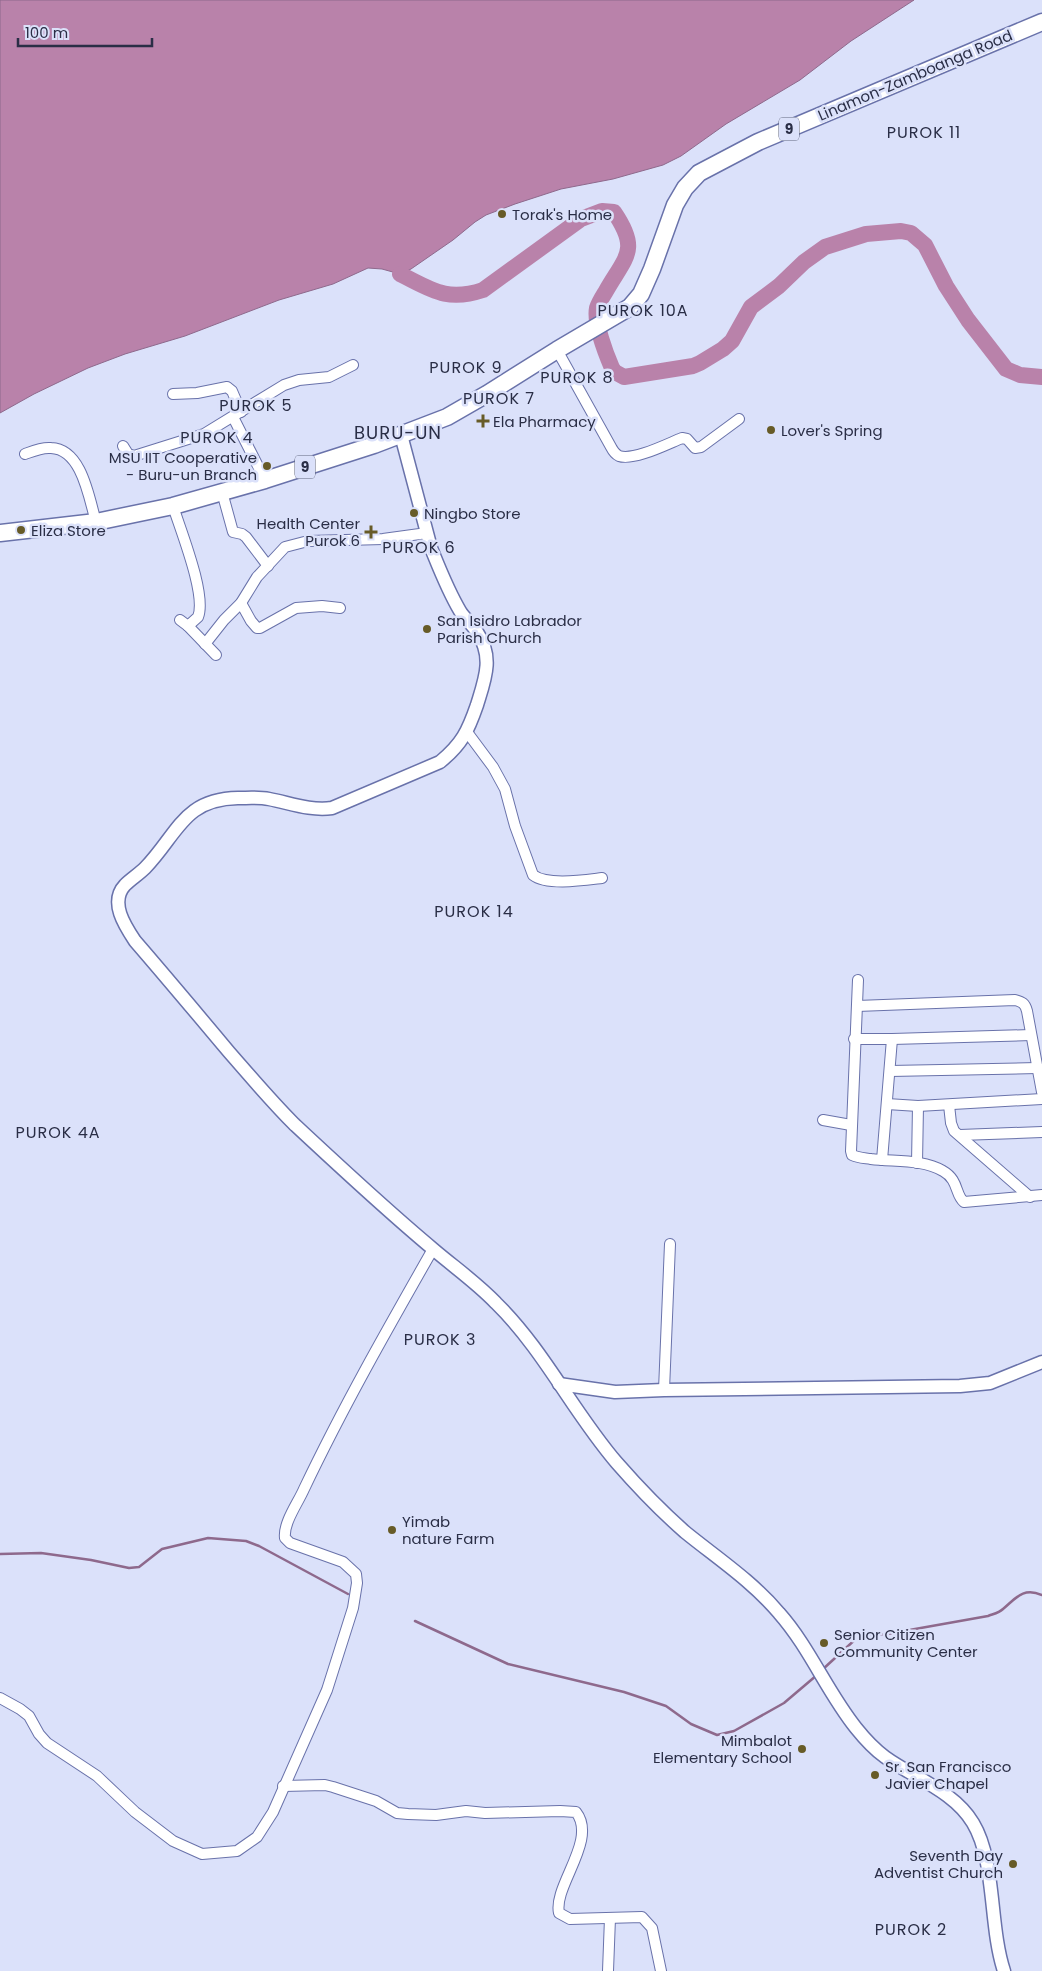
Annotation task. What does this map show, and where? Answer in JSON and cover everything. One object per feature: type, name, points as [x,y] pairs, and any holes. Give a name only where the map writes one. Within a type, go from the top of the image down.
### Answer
[{"type":"highway","name":"Linamon-Zamboanga Road","points":[[0,533],[96,522],[173,506],[265,480],[401,435],[447,417],[630,306],[641,294],[658,254],[675,205],[685,188],[699,173],[758,142],[1042,22]]},
{"type":"street","points":[[557,350],[610,447],[618,455],[639,454],[682,438],[687,439],[695,448],[701,447],[739,419]]},
{"type":"street","points":[[123,446],[130,455],[144,453],[204,434],[284,385],[299,380],[329,377],[353,365]]},
{"type":"street","points":[[173,394],[197,393],[227,387],[232,391],[237,415],[265,480]]},
{"type":"street","points":[[401,435],[431,548],[451,596],[477,632],[488,659],[485,682],[467,732],[454,750],[440,762],[332,808],[313,809],[266,798],[226,798],[206,803],[186,817],[151,862],[124,886],[119,898],[121,915],[136,941],[272,1101],[433,1249],[494,1301],[540,1354],[559,1384],[614,1460],[634,1482],[684,1531],[758,1590],[796,1632],[838,1702],[855,1727],[872,1746],[932,1785],[964,1810],[976,1826],[983,1846],[990,1881],[996,1939],[1004,1971]]},
{"type":"street","points":[[25,454],[49,448],[68,453],[80,470],[96,522]]},
{"type":"street","points":[[222,492],[233,532],[246,537],[268,566]]},
{"type":"street","points":[[173,506],[194,573],[199,597],[200,613],[195,620],[184,623],[216,655]]},
{"type":"street","points":[[205,644],[224,620],[241,603],[257,577],[285,547],[296,543],[384,539],[427,533]]},
{"type":"street","points":[[241,603],[251,621],[260,628],[296,608],[322,606],[340,608]]},
{"type":"street","points":[[467,732],[493,766],[505,789],[515,826],[533,875],[539,878],[563,881],[602,878]]},
{"type":"street","points":[[858,980],[854,1039],[852,1155],[917,1163],[944,1171],[952,1178],[964,1202],[1042,1195]]},
{"type":"street","points":[[857,1006],[1015,1000],[1025,1004],[1042,1092]]},
{"type":"street","points":[[854,1039],[892,1040],[1031,1035]]},
{"type":"street","points":[[882,1160],[892,1040]]},
{"type":"street","points":[[890,1071],[1038,1068]]},
{"type":"street","points":[[888,1104],[918,1106],[949,1105],[1042,1099]]},
{"type":"street","points":[[949,1105],[953,1128],[1030,1197]]},
{"type":"street","points":[[917,1163],[918,1106]]},
{"type":"street","points":[[823,1120],[852,1124]]},
{"type":"street","points":[[960,1135],[1042,1132]]},
{"type":"street","points":[[664,1390],[670,1244]]},
{"type":"street","points":[[0,1698],[29,1716],[39,1734],[47,1743],[97,1776],[135,1812],[173,1841],[202,1854],[237,1851],[257,1837],[273,1812],[327,1690],[353,1608],[357,1583],[356,1574],[343,1562],[292,1545],[286,1538],[285,1532],[322,1454],[433,1249]]},
{"type":"street","points":[[559,1384],[615,1392],[960,1386],[990,1383],[1042,1362]]},
{"type":"street","points":[[283,1786],[333,1787],[376,1801],[397,1813],[408,1814],[436,1815],[466,1811],[485,1813],[576,1812],[580,1818],[582,1836],[578,1855],[558,1904],[559,1913],[570,1919],[642,1917],[652,1928],[661,1971]]},
{"type":"street","points":[[608,1971],[610,1918]]},
{"type":"shaded area","points":[[0,0],[914,0],[851,41],[800,80],[726,124],[681,156],[663,165],[613,179],[561,189],[515,204],[486,215],[411,269],[400,274],[382,269],[368,268],[333,284],[279,300],[185,336],[125,354],[88,368],[0,413]]},
{"type":"waterway","points":[[400,274],[431,289],[449,294],[459,295],[483,290],[581,219],[602,211],[614,212],[627,235],[627,253],[597,308],[597,322],[612,368],[624,377],[693,366],[700,363],[732,341],[751,307],[779,286],[804,262],[825,247],[866,234],[901,231],[911,233],[925,245],[946,286],[968,320],[1006,369],[1020,375],[1042,377]]},
{"type":"waterway","points":[[0,1554],[41,1553],[91,1560],[129,1568],[139,1567],[162,1549],[208,1538],[246,1541],[259,1546],[348,1594]]},
{"type":"waterway","points":[[822,1670],[859,1636],[887,1634],[988,1616],[1000,1612],[1025,1593],[1030,1592],[1042,1595]]},
{"type":"waterway","points":[[415,1621],[508,1664],[624,1692],[666,1706],[691,1724],[717,1735],[734,1731],[784,1703],[817,1675]]},
{"type":"place","name":"Torak's Home","points":[[502,214]]},
{"type":"place","name":"Ela Pharmacy","points":[[483,421]]},
{"type":"place","name":"Lover's Spring","points":[[771,430]]},
{"type":"place","name":"MSU IIT Cooperative - Buru-un Branch","points":[[267,466]]},
{"type":"place","name":"Ningbo Store","points":[[414,513]]},
{"type":"place","name":"Eliza Store","points":[[21,530]]},
{"type":"place","name":"Health Center Purok 6","points":[[371,532]]},
{"type":"place","name":"San Isidro Labrador Parish Church","points":[[427,629]]},
{"type":"place","name":"Yimab nature Farm","points":[[392,1530]]},
{"type":"place","name":"Senior Citizen Community Center","points":[[824,1643]]},
{"type":"place","name":"Mimbalot Elementary School","points":[[802,1749]]},
{"type":"place","name":"Sr. San Francisco Javier Chapel","points":[[875,1775]]},
{"type":"place","name":"Seventh Day Adventist Church","points":[[1013,1864]]},
{"type":"district","name":"PUROK 11","points":[[924,132]]},
{"type":"district","name":"PUROK 10A","points":[[643,310]]},
{"type":"district","name":"PUROK 9","points":[[466,367]]},
{"type":"district","name":"PUROK 8","points":[[577,377]]},
{"type":"district","name":"PUROK 7","points":[[499,398]]},
{"type":"district","name":"PUROK 5","points":[[256,405]]},
{"type":"district","name":"BURU-UN","points":[[398,432]]},
{"type":"district","name":"PUROK 4","points":[[217,437]]},
{"type":"district","name":"PUROK 6","points":[[419,547]]},
{"type":"district","name":"PUROK 14","points":[[474,911]]},
{"type":"district","name":"PUROK 4A","points":[[58,1132]]},
{"type":"district","name":"PUROK 3","points":[[440,1339]]},
{"type":"district","name":"PUROK 2","points":[[911,1929]]}]
